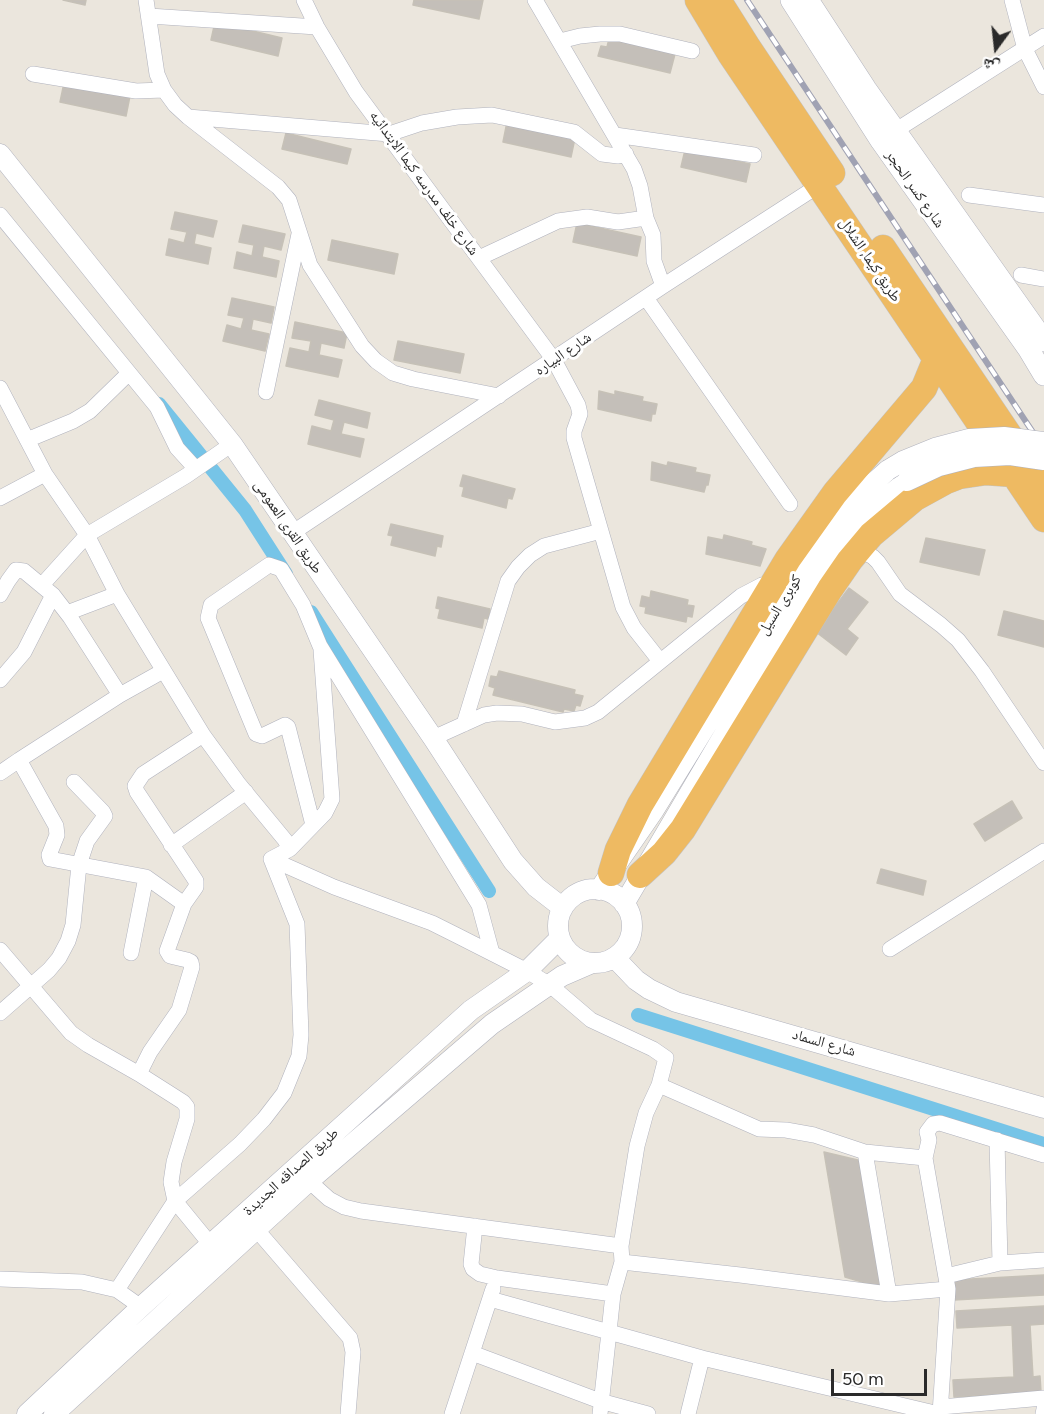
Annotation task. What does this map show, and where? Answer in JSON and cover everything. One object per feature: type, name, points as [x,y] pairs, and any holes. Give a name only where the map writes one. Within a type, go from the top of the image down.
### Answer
[{"type":"highway","name":"طريق كيما, الشلال","points":[[698,0],[739,50],[826,180],[1044,487]]},
{"type":"highway","name":"طريق كيما, الشلال","points":[[718,0],[739,50]]},
{"type":"highway","name":"طريق كيما, الشلال","points":[[826,180],[936,359],[1044,519]]},
{"type":"highway","points":[[605,881],[640,805],[798,544],[835,493],[924,388],[936,359]]},
{"type":"highway","points":[[640,875],[664,853],[683,830],[830,589],[859,549],[898,510],[933,487],[972,473],[1014,474]]},
{"type":"main road","name":"شارع كسر الحجر","points":[[791,0],[888,136],[1044,341]]},
{"type":"main road","name":"شارع كسر الحجر","points":[[808,0],[888,136],[1044,375]]},
{"type":"street","points":[[146,0],[157,74],[164,90],[188,117],[278,187],[289,200],[310,265],[362,346],[376,361],[393,373],[499,396]]},
{"type":"street","name":"شارع خلف مدرسه كيما الابتدائيه","points":[[304,0],[317,27],[356,92],[554,360],[578,405],[580,414],[574,438],[623,607],[634,628],[660,661]]},
{"type":"street","points":[[535,0],[626,154],[640,186],[646,218],[653,235],[654,261],[663,286]]},
{"type":"street","points":[[1012,0],[1025,49],[1044,87]]},
{"type":"street","points":[[149,16],[317,27]]},
{"type":"street","points":[[560,41],[600,33],[620,34],[692,51]]},
{"type":"street","points":[[888,136],[1044,36]]},
{"type":"street","points":[[33,74],[136,91],[164,90]]},
{"type":"street","points":[[188,117],[389,134],[422,123],[492,115],[574,132],[602,154],[618,156],[626,154]]},
{"type":"street","points":[[615,135],[754,155]]},
{"type":"street","name":"طريق القرى العمومى","points":[[0,154],[229,446],[292,533],[433,738],[513,861],[536,887],[563,908]]},
{"type":"street","name":"شارع البياره","points":[[292,533],[826,180]]},
{"type":"street","points":[[969,195],[1044,205]]},
{"type":"street","points":[[479,258],[558,221],[587,217],[618,222],[646,218]]},
{"type":"street","points":[[2,223],[157,407],[177,448],[198,467]]},
{"type":"street","points":[[266,392],[299,234]]},
{"type":"street","points":[[1021,276],[1044,279]]},
{"type":"street","points":[[646,298],[790,504]]},
{"type":"street","points":[[27,440],[73,421],[90,411],[129,373]]},
{"type":"street","points":[[0,388],[45,474],[87,535],[117,594],[203,735],[290,849]]},
{"type":"street","name":"كوبرى السيل","points":[[605,881],[660,801],[821,539],[846,507],[888,470],[943,445],[1004,437],[1044,442]]},
{"type":"street","points":[[0,680],[24,652],[48,590],[87,535],[229,446]]},
{"type":"street","name":"كوبرى السيل","points":[[624,904],[824,565],[863,516],[907,481],[939,466],[974,457],[1010,455],[1044,460]]},
{"type":"street","points":[[0,498],[45,474]]},
{"type":"street","points":[[464,724],[508,580],[530,555],[544,546],[601,531]]},
{"type":"street","points":[[859,549],[878,562],[900,594],[958,640],[1044,762]]},
{"type":"street","points":[[313,825],[288,727],[281,727],[262,736],[256,734],[208,618],[211,605],[269,565],[281,569],[303,605],[320,646],[479,905],[492,953]]},
{"type":"street","points":[[0,595],[16,570],[24,571],[48,590],[67,613],[120,695]]},
{"type":"street","points":[[433,738],[497,713],[522,714],[555,722],[585,718],[598,712],[750,589],[775,582]]},
{"type":"street","points":[[67,613],[117,594]]},
{"type":"street","points":[[271,859],[290,849],[329,807],[332,799],[333,788],[320,646]]},
{"type":"street","points":[[0,773],[120,695],[163,671]]},
{"type":"street","points":[[139,1074],[150,1052],[179,1010],[192,967],[191,962],[170,956],[167,951],[184,904],[196,887],[195,881],[136,792],[135,786],[143,774],[203,735]]},
{"type":"street","points":[[20,760],[56,826],[57,835],[49,855],[50,859],[146,877],[184,904]]},
{"type":"street","points":[[0,1013],[32,986],[59,958],[68,941],[73,925],[80,865],[87,841],[105,816],[74,782]]},
{"type":"street","points":[[171,845],[246,792]]},
{"type":"street","points":[[890,949],[1044,851]]},
{"type":"street","points":[[271,859],[334,887],[432,923],[492,953],[550,985],[591,1020],[653,1049],[666,1058],[659,1085],[646,1113],[637,1146],[621,1246],[622,1262],[613,1294],[600,1408]]},
{"type":"street","points":[[117,1290],[175,1200],[240,1144],[264,1119],[284,1093],[299,1056],[301,1035],[297,924],[271,859]]},
{"type":"street","points":[[131,953],[146,877]]},
{"type":"street","points":[[605,881],[624,904],[630,914],[632,926],[630,939],[615,957],[604,962],[581,961],[565,947],[558,928],[563,908],[569,900],[605,881]]},
{"type":"street","name":"طريق الصداقه الجديدة","points":[[27,1414],[99,1359],[217,1252],[471,1010],[526,971],[560,938]]},
{"type":"street","points":[[0,950],[71,1033],[88,1046],[183,1102],[187,1107],[187,1119],[171,1174],[175,1200],[217,1252]]},
{"type":"street","name":"شارع السماد","points":[[615,957],[636,980],[676,1002],[1044,1108]]},
{"type":"street","name":"طريق الصداقه الجديدة","points":[[54,1414],[141,1306],[217,1252],[256,1229],[492,1024],[562,976],[592,963]]},
{"type":"street","points":[[659,1085],[759,1129],[786,1130],[814,1135],[865,1152],[925,1158]]},
{"type":"street","points":[[940,1412],[947,1282],[925,1158],[929,1140],[927,1132],[933,1124],[940,1124],[1044,1155]]},
{"type":"street","points":[[997,1140],[1000,1263]]},
{"type":"street","points":[[865,1152],[889,1294]]},
{"type":"street","points":[[309,1181],[329,1199],[344,1207],[361,1211],[621,1246]]},
{"type":"street","points":[[475,1226],[471,1264],[473,1269],[480,1274],[613,1294]]},
{"type":"street","points":[[256,1229],[350,1338],[353,1352],[348,1414]]},
{"type":"street","points":[[622,1262],[889,1294],[947,1282],[1000,1263],[1044,1260]]},
{"type":"street","points":[[455,1413],[497,1278]]},
{"type":"street","points":[[0,1279],[82,1282],[117,1290],[141,1306]]},
{"type":"street","points":[[490,1299],[702,1358],[940,1412],[1044,1398]]},
{"type":"street","points":[[472,1353],[600,1408],[648,1414]]},
{"type":"street","points":[[688,1414],[702,1358]]},
{"type":"street","points":[[1043,1414],[1044,1409]]},
{"type":"building","points":[[63,0],[86,0],[85,5]]},
{"type":"building","points":[[414,0],[483,0],[479,19],[413,5]]},
{"type":"building","points":[[215,22],[282,38],[278,56],[211,40]]},
{"type":"building","points":[[609,39],[675,54],[670,73],[598,56],[601,46],[607,47]]},
{"type":"building","points":[[64,83],[130,96],[126,116],[60,102]]},
{"type":"building","points":[[507,122],[575,138],[571,157],[503,142]]},
{"type":"building","points":[[286,133],[351,149],[347,164],[282,149]]},
{"type":"building","points":[[685,150],[750,164],[746,182],[681,167]]},
{"type":"building","points":[[175,212],[217,221],[213,237],[196,233],[194,244],[211,248],[208,264],[166,255],[169,239],[184,243],[187,232],[171,229]]},
{"type":"building","points":[[577,223],[641,237],[637,256],[573,242]]},
{"type":"building","points":[[243,225],[285,234],[281,250],[264,246],[262,257],[279,261],[276,277],[234,268],[237,252],[252,256],[254,245],[239,242]]},
{"type":"building","points":[[332,240],[398,254],[394,274],[328,260]]},
{"type":"building","points":[[232,298],[274,307],[271,323],[253,319],[251,330],[269,334],[265,351],[223,341],[227,325],[241,329],[244,318],[228,315]]},
{"type":"building","points":[[295,322],[347,333],[344,348],[321,343],[319,355],[342,360],[338,377],[286,366],[290,348],[309,352],[311,341],[292,338]]},
{"type":"building","points":[[398,341],[464,354],[460,373],[394,360]]},
{"type":"building","points":[[599,391],[615,395],[615,391],[643,397],[642,401],[657,404],[655,414],[652,414],[651,421],[598,409]]},
{"type":"building","points":[[319,400],[370,413],[367,428],[344,422],[341,434],[364,439],[360,457],[308,444],[312,426],[331,431],[334,420],[315,415]]},
{"type":"building","points":[[652,462],[667,466],[668,462],[696,468],[695,472],[710,475],[708,485],[704,492],[651,480]]},
{"type":"building","points":[[463,475],[515,489],[512,499],[508,498],[506,508],[462,496],[464,487],[460,486]]},
{"type":"building","points":[[391,524],[443,536],[441,547],[437,546],[435,556],[391,545],[393,536],[388,535]]},
{"type":"building","points":[[724,535],[752,542],[751,545],[766,549],[760,566],[706,554],[708,537],[723,540]]},
{"type":"building","points":[[926,538],[985,550],[979,575],[920,562]]},
{"type":"building","points":[[849,588],[868,602],[847,629],[858,638],[846,655],[816,632]]},
{"type":"building","points":[[651,591],[688,600],[687,605],[694,606],[692,617],[687,616],[686,622],[645,613],[646,607],[640,606],[642,596],[650,598]]},
{"type":"building","points":[[438,597],[490,609],[488,619],[484,618],[482,628],[438,618],[440,609],[436,608]]},
{"type":"building","points":[[1004,611],[1044,621],[1044,647],[998,635]]},
{"type":"building","points":[[499,671],[575,690],[574,694],[583,696],[580,706],[576,705],[574,711],[564,709],[563,712],[493,695],[495,688],[489,686],[491,676],[497,677]]},
{"type":"building","points":[[1012,801],[1022,818],[985,841],[974,824]]},
{"type":"building","points":[[881,869],[926,881],[923,895],[877,883]]},
{"type":"building","points":[[824,1152],[862,1161],[886,1289],[845,1277]]},
{"type":"building","points":[[1044,1275],[1044,1295],[954,1300],[953,1280]]},
{"type":"building","points":[[1044,1306],[1044,1324],[1030,1325],[1033,1377],[1040,1376],[1041,1392],[954,1397],[953,1380],[1014,1377],[1012,1325],[957,1328],[956,1311]]},
{"type":"waterway","points":[[159,404],[245,510],[286,574]]},
{"type":"waterway","points":[[311,612],[489,891]]},
{"type":"waterway","points":[[638,1015],[1044,1144]]},
{"type":"railway","points":[[747,0],[1044,449]]}]
